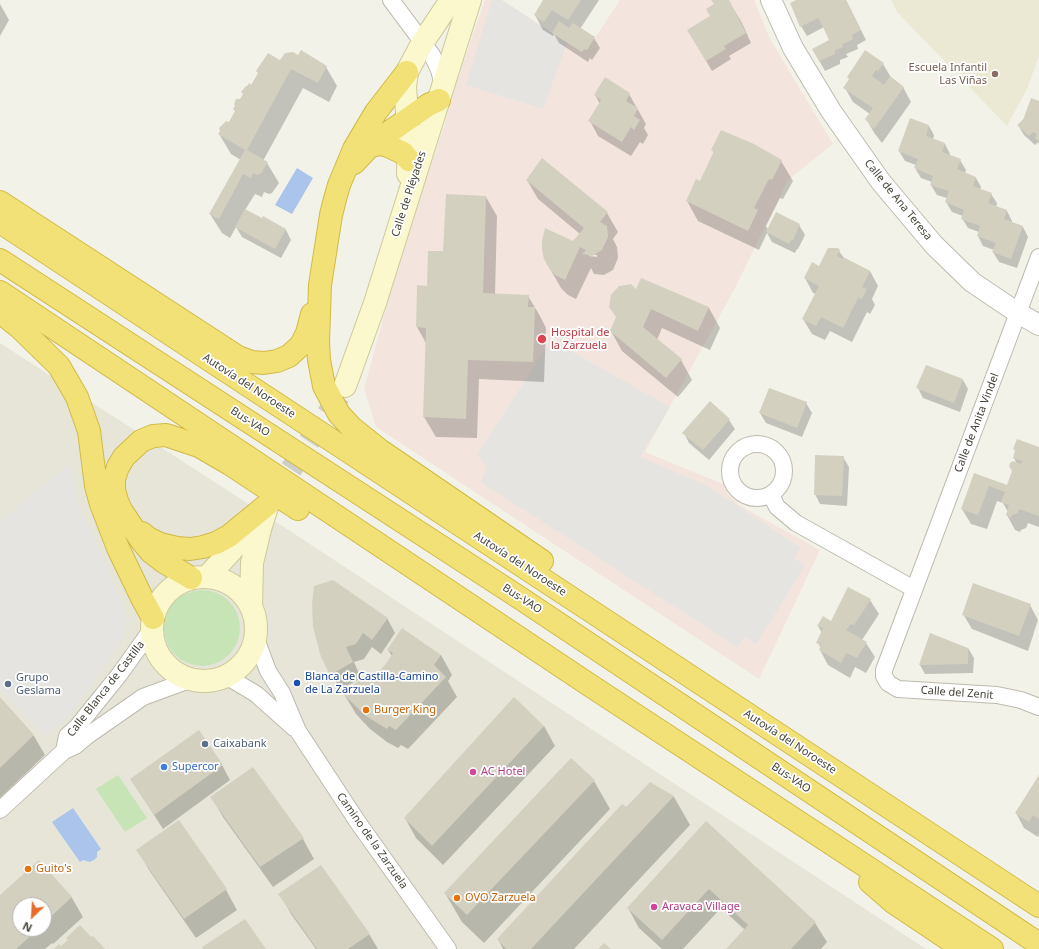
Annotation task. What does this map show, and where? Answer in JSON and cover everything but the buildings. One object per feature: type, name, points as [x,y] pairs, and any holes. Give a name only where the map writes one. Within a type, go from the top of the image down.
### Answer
[{"type":"highway","points":[[0,202],[238,357],[252,362],[264,363],[277,361],[289,356],[301,345],[307,333],[320,286],[331,215],[339,185],[354,149],[376,112],[409,68]]},
{"type":"highway","points":[[339,185],[352,165],[370,146],[428,105],[440,85]]},
{"type":"highway","points":[[370,146],[381,144],[388,146],[403,153],[409,160]]},
{"type":"highway","name":"Autovía del Noroeste","points":[[0,222],[1039,906]]},
{"type":"highway","name":"Bus-VAO","points":[[0,260],[520,598],[1039,944]]},
{"type":"highway","points":[[320,286],[318,342],[319,360],[324,386],[339,414],[351,427],[381,451],[620,614],[849,780]]},
{"type":"highway","points":[[0,292],[591,686],[992,949]]},
{"type":"highway","points":[[0,312],[19,327],[59,366],[77,397],[89,431],[96,486],[101,504],[118,548],[153,623]]},
{"type":"highway","points":[[199,578],[164,562],[151,552],[121,510],[117,501],[114,490],[114,480],[118,467],[124,457],[141,441],[153,436],[166,435],[199,446],[230,464],[500,642],[542,667],[591,686]]},
{"type":"highway","points":[[132,525],[148,538],[160,544],[190,549],[203,547],[216,543],[229,536],[268,504]]},
{"type":"highway","points":[[819,835],[893,902],[963,949]]},
{"type":"main road","points":[[405,207],[409,160],[405,87],[409,68],[423,42],[452,0]]},
{"type":"main road","name":"Calle de Pléyades","points":[[345,386],[405,207],[440,85],[470,0]]},
{"type":"main road","points":[[199,578],[232,550],[268,504]]},
{"type":"main road","points":[[251,607],[244,596],[233,586],[221,580],[199,578],[180,582],[163,597],[157,607],[153,623],[154,642],[159,655],[168,666],[179,674],[192,679],[215,679],[226,676],[242,664],[253,646],[255,636],[256,626],[251,607],[252,563],[260,528],[268,504]]},
{"type":"street","points":[[391,0],[432,55],[440,85]]},
{"type":"street","name":"Calle de Ana Teresa","points":[[771,0],[792,48],[831,111],[881,182],[934,245],[972,282],[1018,314],[1039,325]]},
{"type":"street","points":[[409,68],[418,61],[432,63],[440,85]]},
{"type":"street","name":"Calle de Anita Vindel","points":[[884,670],[1039,257]]},
{"type":"street","points":[[771,495],[777,507],[796,523],[914,589]]},
{"type":"street","name":"Calle Blanca de Castilla","points":[[64,751],[67,736],[77,727],[119,675],[153,623]]},
{"type":"street","name":"Camino de la Zarzuela","points":[[255,636],[268,671],[282,693],[298,731],[357,821],[448,949]]},
{"type":"street","name":"Calle del Zenit","points":[[884,670],[884,676],[888,683],[898,689],[996,695],[1021,700],[1039,707]]},
{"type":"street","name":"Camino de la Zarzuela","points":[[226,676],[256,694],[298,731]]},
{"type":"street","name":"Calle Blanca de Castilla","points":[[0,810],[64,751],[76,746],[87,736],[143,697],[192,679]]},
{"type":"shaded area","name":"Hospital de la Zarzuela","points":[[485,0],[502,0],[582,52],[584,49],[587,50],[620,0],[754,0],[769,37],[833,144],[788,180],[735,288],[645,452],[723,484],[728,494],[739,505],[820,550],[759,679],[376,427],[364,389],[404,242],[445,124],[449,104]]},
{"type":"shaded area","points":[[492,0],[502,0],[567,43],[543,109],[466,85]]},
{"type":"shaded area","name":"Escuela Infantil Las Viñas","points":[[891,0],[1039,0],[1039,56],[1027,89],[1007,126],[897,12]]},
{"type":"shaded area","points":[[551,340],[670,407],[640,457],[706,485],[801,548],[794,558],[805,566],[756,644],[744,637],[737,647],[481,482],[487,467],[477,455]]},
{"type":"shaded area","points":[[0,343],[281,525],[926,949],[0,949]]},
{"type":"shaded area","points":[[69,464],[79,510],[97,543],[120,597],[127,622],[123,637],[70,715],[45,737],[0,689],[0,521]]},
{"type":"green space","points":[[195,590],[209,590],[223,596],[234,607],[240,621],[240,635],[237,643],[229,655],[223,660],[209,666],[195,666],[181,660],[170,649],[164,635],[164,621],[170,607],[181,596]]},
{"type":"green space","points":[[118,775],[147,818],[125,832],[96,789]]},
{"type":"water","points":[[297,168],[313,178],[292,214],[275,205]]},
{"type":"water","points":[[73,808],[101,849],[97,852],[97,857],[90,862],[83,860],[80,862],[52,822]]},
{"type":"tunnel","points":[[273,497],[343,390]]},
{"type":"place","name":"Escuela Infantil Las Viñas","points":[[995,74]]},
{"type":"place","name":"Hospital de la Zarzuela","points":[[542,339]]},
{"type":"place","name":"Blanca de Castilla-Camino de La Zarzuela","points":[[297,683]]},
{"type":"place","name":"Grupo Geslama","points":[[8,684]]},
{"type":"place","name":"Burger King","points":[[366,710]]},
{"type":"place","name":"Caixabank","points":[[205,744]]},
{"type":"place","name":"Supercor","points":[[164,767]]},
{"type":"place","name":"AC Hotel","points":[[473,772]]},
{"type":"place","name":"Guito's","points":[[28,869]]},
{"type":"place","name":"OVO Zarzuela","points":[[457,898]]},
{"type":"place","name":"Aravaca Village","points":[[654,907]]}]
